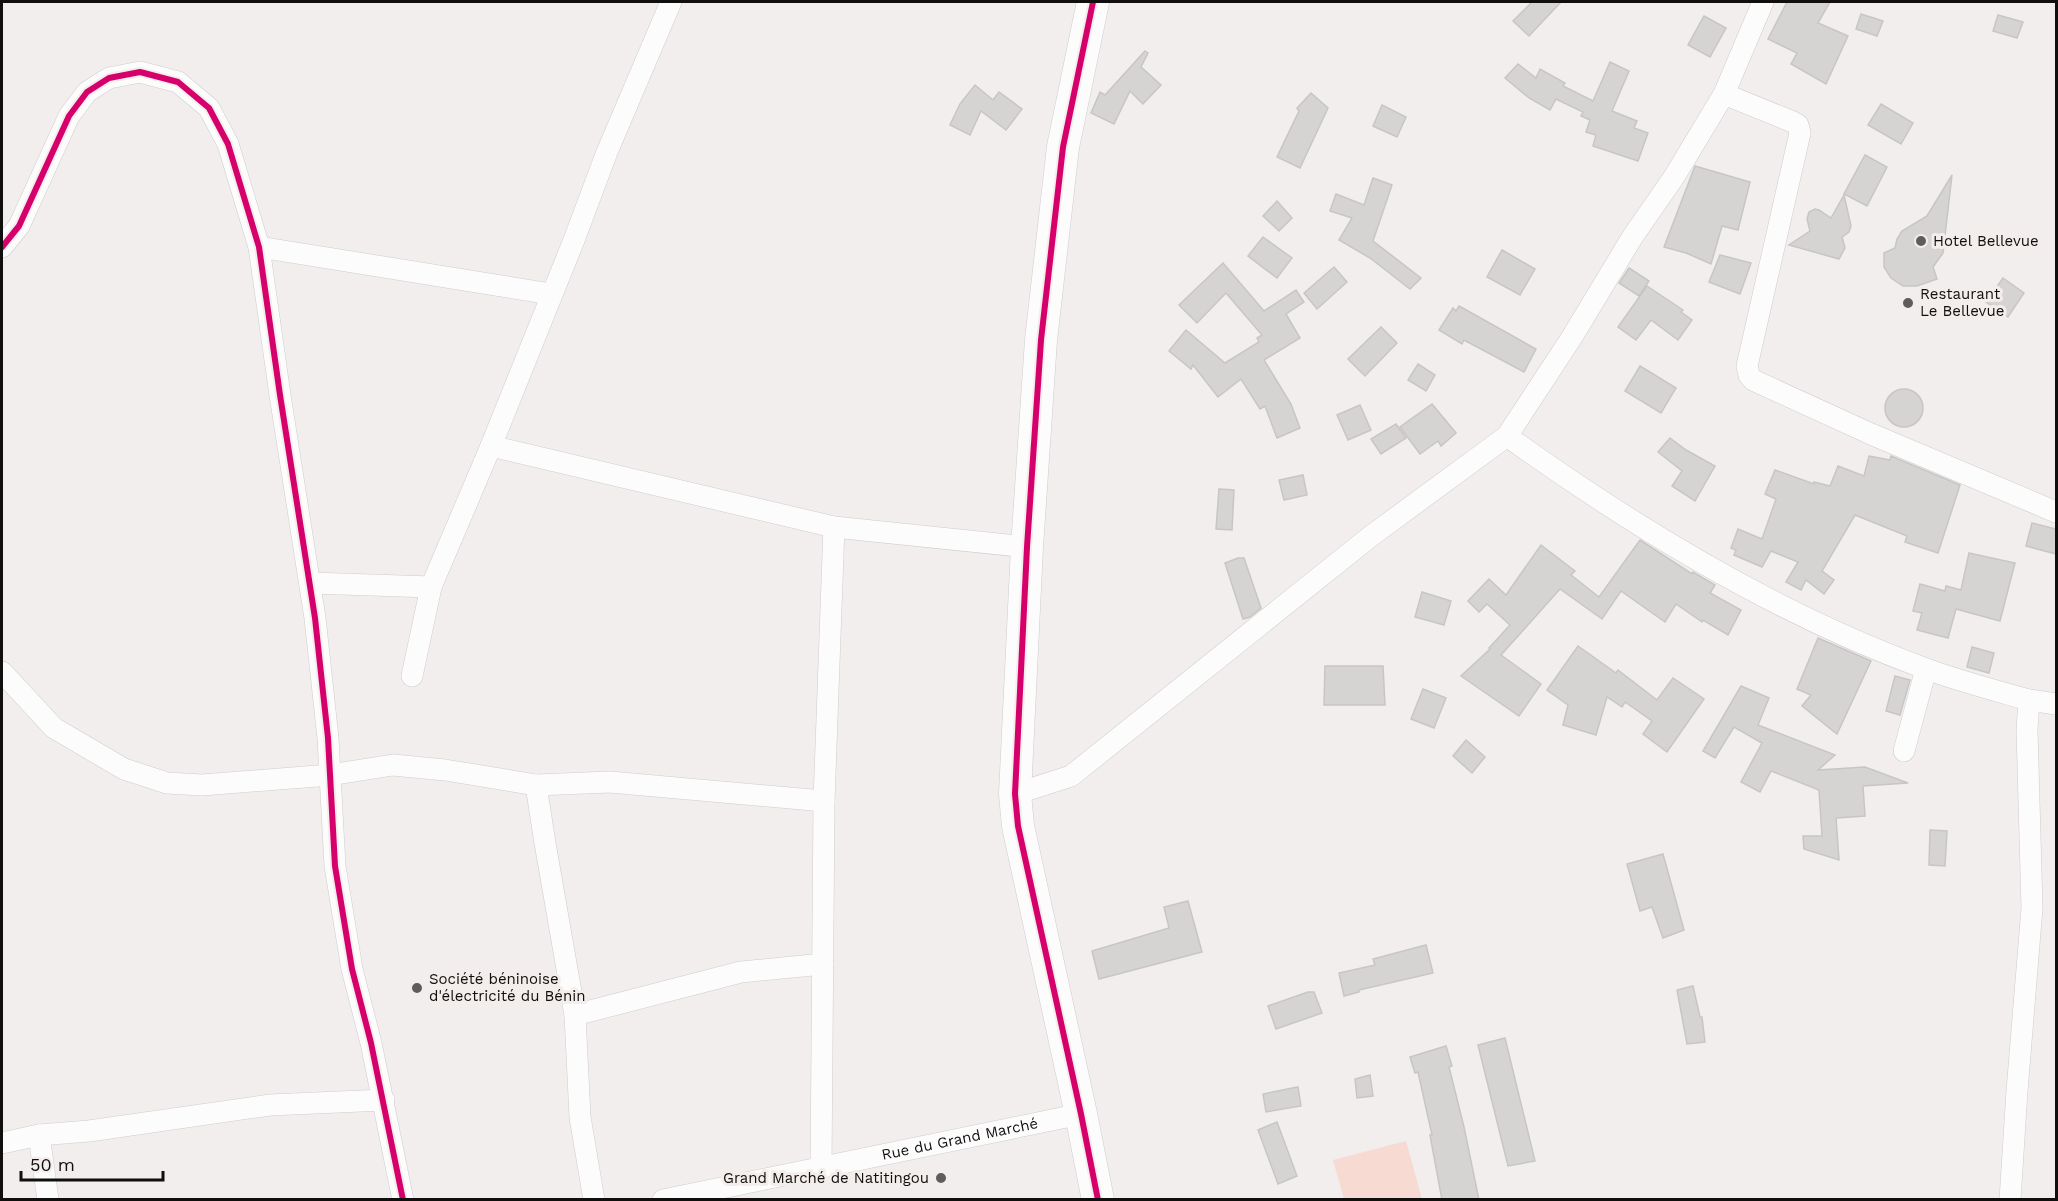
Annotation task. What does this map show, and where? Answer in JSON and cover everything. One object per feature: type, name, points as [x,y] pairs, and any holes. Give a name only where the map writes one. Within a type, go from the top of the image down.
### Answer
[{"type":"street","points":[[412,676],[431,587],[492,446],[607,152],[671,2]]},
{"type":"street","points":[[1092,2],[1063,147],[1041,340],[1027,547],[1015,794],[1018,826],[1098,1200]]},
{"type":"street","points":[[1015,794],[1071,776],[1371,536],[1507,436],[1674,177],[1724,94],[1762,2]]},
{"type":"street","points":[[2,247],[10,223],[69,116],[87,92],[109,78],[140,72],[178,82],[209,108],[228,144],[259,248],[310,583],[324,695],[335,866],[351,969],[384,1100],[403,1200]]},
{"type":"street","points":[[1724,94],[1793,122],[1798,125],[1800,133],[1747,366],[1749,375],[1754,380],[1871,434],[2056,512]]},
{"type":"street","points":[[259,248],[551,294]]},
{"type":"street","points":[[1507,436],[1594,496],[1737,583],[1863,643],[1926,669],[2029,699],[2056,704]]},
{"type":"street","points":[[492,446],[834,527],[1027,547]]},
{"type":"street","points":[[821,1168],[824,801],[834,527]]},
{"type":"street","points":[[310,583],[431,587]]},
{"type":"street","points":[[1904,751],[1926,669]]},
{"type":"street","points":[[2,672],[54,728],[124,769],[167,783],[202,785],[330,775],[393,765],[445,770],[536,785],[609,782],[824,801]]},
{"type":"street","points":[[2010,1200],[2032,908],[2027,740],[2029,699]]},
{"type":"street","points":[[536,785],[544,843],[575,1015],[580,1116],[594,1200]]},
{"type":"street","points":[[575,1015],[741,972],[823,964]]},
{"type":"street","points":[[2,1143],[39,1135],[89,1131],[270,1105],[384,1100]]},
{"type":"street","name":"Rue du Grand Marché","points":[[663,1200],[1081,1114]]},
{"type":"street","points":[[39,1135],[48,1200]]},
{"type":"shaded area","points":[[1406,1141],[1422,1199],[1344,1199],[1333,1160]]},
{"type":"building","points":[[1532,2],[1561,2],[1529,36],[1513,21]]},
{"type":"building","points":[[1787,2],[1830,2],[1818,23],[1848,36],[1826,84],[1791,64],[1797,53],[1768,39]]},
{"type":"building","points":[[1861,14],[1883,21],[1877,36],[1856,29]]},
{"type":"building","points":[[1998,15],[2023,22],[2017,38],[1993,31]]},
{"type":"building","points":[[1704,16],[1726,28],[1710,57],[1688,45]]},
{"type":"building","points":[[1145,51],[1148,53],[1141,67],[1161,85],[1143,104],[1130,91],[1114,124],[1091,113],[1100,92],[1105,95]]},
{"type":"building","points":[[1610,62],[1629,71],[1612,111],[1637,121],[1634,128],[1648,133],[1638,161],[1593,146],[1596,135],[1586,132],[1590,120],[1581,116],[1583,112],[1556,99],[1550,110],[1529,98],[1505,78],[1518,64],[1536,78],[1540,69],[1565,83],[1563,86],[1593,101]]},
{"type":"building","points":[[975,85],[993,100],[999,92],[1022,109],[1006,130],[981,111],[970,135],[950,125],[960,104]]},
{"type":"building","points":[[1311,93],[1328,108],[1300,168],[1277,157],[1299,111],[1297,108]]},
{"type":"building","points":[[1881,104],[1913,123],[1901,144],[1868,125]]},
{"type":"building","points":[[1382,105],[1406,117],[1397,137],[1373,126]]},
{"type":"building","points":[[1865,155],[1887,167],[1867,206],[1844,194]]},
{"type":"building","points":[[1695,166],[1750,182],[1738,230],[1722,226],[1711,264],[1686,253],[1664,247]]},
{"type":"building","name":"Hotel Bellevue","points":[[1952,175],[1943,253],[1933,267],[1937,279],[1917,286],[1903,286],[1891,278],[1884,267],[1884,253],[1895,248],[1902,231],[1927,216]]},
{"type":"building","points":[[1373,178],[1392,185],[1373,241],[1421,278],[1410,289],[1370,258],[1339,240],[1352,218],[1330,211],[1336,194],[1364,205]]},
{"type":"building","points":[[1844,195],[1851,226],[1849,232],[1842,237],[1845,248],[1839,259],[1789,245],[1810,231],[1807,219],[1809,212],[1819,210],[1831,218]]},
{"type":"building","points":[[1277,201],[1292,218],[1279,231],[1263,216]]},
{"type":"building","points":[[1263,237],[1292,258],[1277,278],[1248,256]]},
{"type":"building","points":[[1502,250],[1535,269],[1520,295],[1487,277]]},
{"type":"building","points":[[1720,255],[1751,263],[1740,294],[1709,282]]},
{"type":"building","points":[[1223,263],[1264,311],[1296,290],[1304,302],[1286,314],[1300,338],[1264,360],[1291,404],[1300,428],[1277,438],[1265,406],[1260,409],[1241,379],[1218,397],[1193,365],[1191,369],[1169,351],[1186,330],[1225,363],[1259,342],[1257,338],[1262,335],[1226,293],[1197,323],[1179,305]]},
{"type":"building","points":[[1334,267],[1347,282],[1317,309],[1304,293]]},
{"type":"building","points":[[1629,268],[1649,281],[1639,296],[1619,283]]},
{"type":"building","points":[[2003,278],[2024,293],[2008,317],[1986,302]]},
{"type":"building","points":[[1647,286],[1683,310],[1681,312],[1692,320],[1678,340],[1651,320],[1636,340],[1618,327]]},
{"type":"building","points":[[1459,306],[1536,349],[1524,372],[1464,340],[1462,344],[1439,330],[1453,308],[1456,311]]},
{"type":"building","points":[[1381,327],[1397,343],[1365,376],[1348,359]]},
{"type":"building","points":[[1418,364],[1435,375],[1426,391],[1408,380]]},
{"type":"building","points":[[1640,366],[1676,388],[1661,413],[1625,391]]},
{"type":"building","points":[[1904,389],[1917,395],[1923,408],[1917,421],[1904,427],[1891,421],[1885,408],[1891,395]]},
{"type":"building","points":[[1432,404],[1456,433],[1441,446],[1438,441],[1420,454],[1400,427]]},
{"type":"building","points":[[1360,405],[1371,430],[1348,440],[1337,415]]},
{"type":"building","points":[[1396,424],[1406,438],[1381,454],[1371,439]]},
{"type":"building","points":[[1670,438],[1715,466],[1695,501],[1672,486],[1682,471],[1658,452]]},
{"type":"building","points":[[1869,456],[1890,460],[1891,456],[1960,485],[1938,553],[1905,542],[1907,536],[1855,515],[1822,571],[1834,580],[1824,594],[1806,580],[1801,590],[1786,582],[1798,562],[1771,551],[1762,567],[1734,555],[1736,550],[1731,548],[1738,529],[1762,539],[1776,499],[1765,494],[1775,470],[1814,484],[1814,482],[1830,486],[1838,466],[1864,476]]},
{"type":"building","points":[[1303,475],[1307,495],[1284,500],[1279,480]]},
{"type":"building","points":[[1219,489],[1234,490],[1232,530],[1216,529]]},
{"type":"building","points":[[2032,523],[2056,529],[2056,554],[2026,546]]},
{"type":"building","points":[[1640,540],[1692,574],[1693,572],[1715,585],[1710,593],[1741,610],[1728,635],[1703,620],[1702,622],[1676,604],[1665,622],[1621,591],[1602,619],[1560,589],[1501,655],[1541,684],[1519,716],[1461,676],[1490,649],[1510,625],[1487,604],[1479,612],[1468,601],[1489,579],[1506,595],[1541,545],[1575,571],[1571,575],[1599,597]]},
{"type":"building","points":[[1969,553],[2015,563],[2000,621],[1956,609],[1948,638],[1917,630],[1922,613],[1913,611],[1920,584],[1945,591],[1946,586],[1961,590]]},
{"type":"building","points":[[1244,558],[1261,608],[1250,617],[1243,619],[1225,563]]},
{"type":"building","points":[[1422,592],[1451,601],[1444,625],[1415,617]]},
{"type":"building","points":[[1818,638],[1871,661],[1837,734],[1802,706],[1811,695],[1797,689]]},
{"type":"building","points":[[1578,646],[1616,673],[1618,670],[1657,700],[1673,678],[1704,699],[1667,752],[1643,734],[1652,721],[1625,702],[1622,707],[1607,697],[1596,735],[1563,725],[1568,705],[1547,690]]},
{"type":"building","points":[[1972,647],[1994,653],[1989,673],[1967,667]]},
{"type":"building","points":[[1325,666],[1383,666],[1385,705],[1324,705]]},
{"type":"building","points":[[1895,676],[1910,680],[1900,715],[1886,711]]},
{"type":"building","points":[[1741,686],[1769,698],[1758,725],[1835,755],[1818,770],[1865,767],[1908,783],[1863,786],[1865,816],[1836,818],[1839,860],[1804,849],[1803,836],[1822,836],[1819,790],[1771,771],[1760,792],[1741,782],[1762,743],[1734,727],[1715,758],[1703,751]]},
{"type":"building","points":[[1423,689],[1446,698],[1434,728],[1411,719]]},
{"type":"building","points":[[1466,740],[1485,757],[1472,773],[1453,756]]},
{"type":"building","points":[[1930,830],[1947,831],[1945,866],[1929,865]]},
{"type":"building","points":[[1663,854],[1684,930],[1663,938],[1652,907],[1640,911],[1627,864]]},
{"type":"building","points":[[1188,901],[1202,952],[1099,979],[1092,951],[1169,928],[1164,907]]},
{"type":"building","points":[[1426,945],[1433,973],[1359,990],[1359,992],[1344,996],[1339,973],[1375,965],[1373,959]]},
{"type":"building","points":[[1693,986],[1700,1017],[1702,1017],[1705,1042],[1687,1044],[1677,990]]},
{"type":"building","points":[[1314,992],[1322,1013],[1276,1029],[1268,1006]]},
{"type":"building","points":[[1505,1038],[1535,1161],[1508,1166],[1478,1045]]},
{"type":"building","points":[[1446,1046],[1479,1200],[1442,1200],[1430,1135],[1432,1135],[1418,1072],[1415,1073],[1410,1057]]},
{"type":"building","points":[[1370,1075],[1373,1096],[1357,1098],[1355,1079]]},
{"type":"building","points":[[1298,1087],[1301,1106],[1266,1112],[1263,1094]]},
{"type":"building","points":[[1277,1122],[1297,1176],[1278,1184],[1258,1130]]},
{"type":"cycle path","points":[[1093,2],[1063,147],[1041,340],[1027,547],[1015,794],[1018,826],[1098,1200]]},
{"type":"cycle path","points":[[2,247],[19,226],[69,116],[87,92],[109,78],[140,72],[178,82],[209,108],[228,144],[259,247],[315,618],[328,738],[335,866],[352,969],[371,1043],[403,1200]]},
{"type":"place","name":"Hotel Bellevue","points":[[1921,241]]},
{"type":"place","name":"Restaurant Le Bellevue","points":[[1908,303]]},
{"type":"place","name":"Société béninoise d'électricité du Bénin","points":[[417,988]]},
{"type":"place","name":"Grand Marché de Natitingou","points":[[941,1178]]}]
